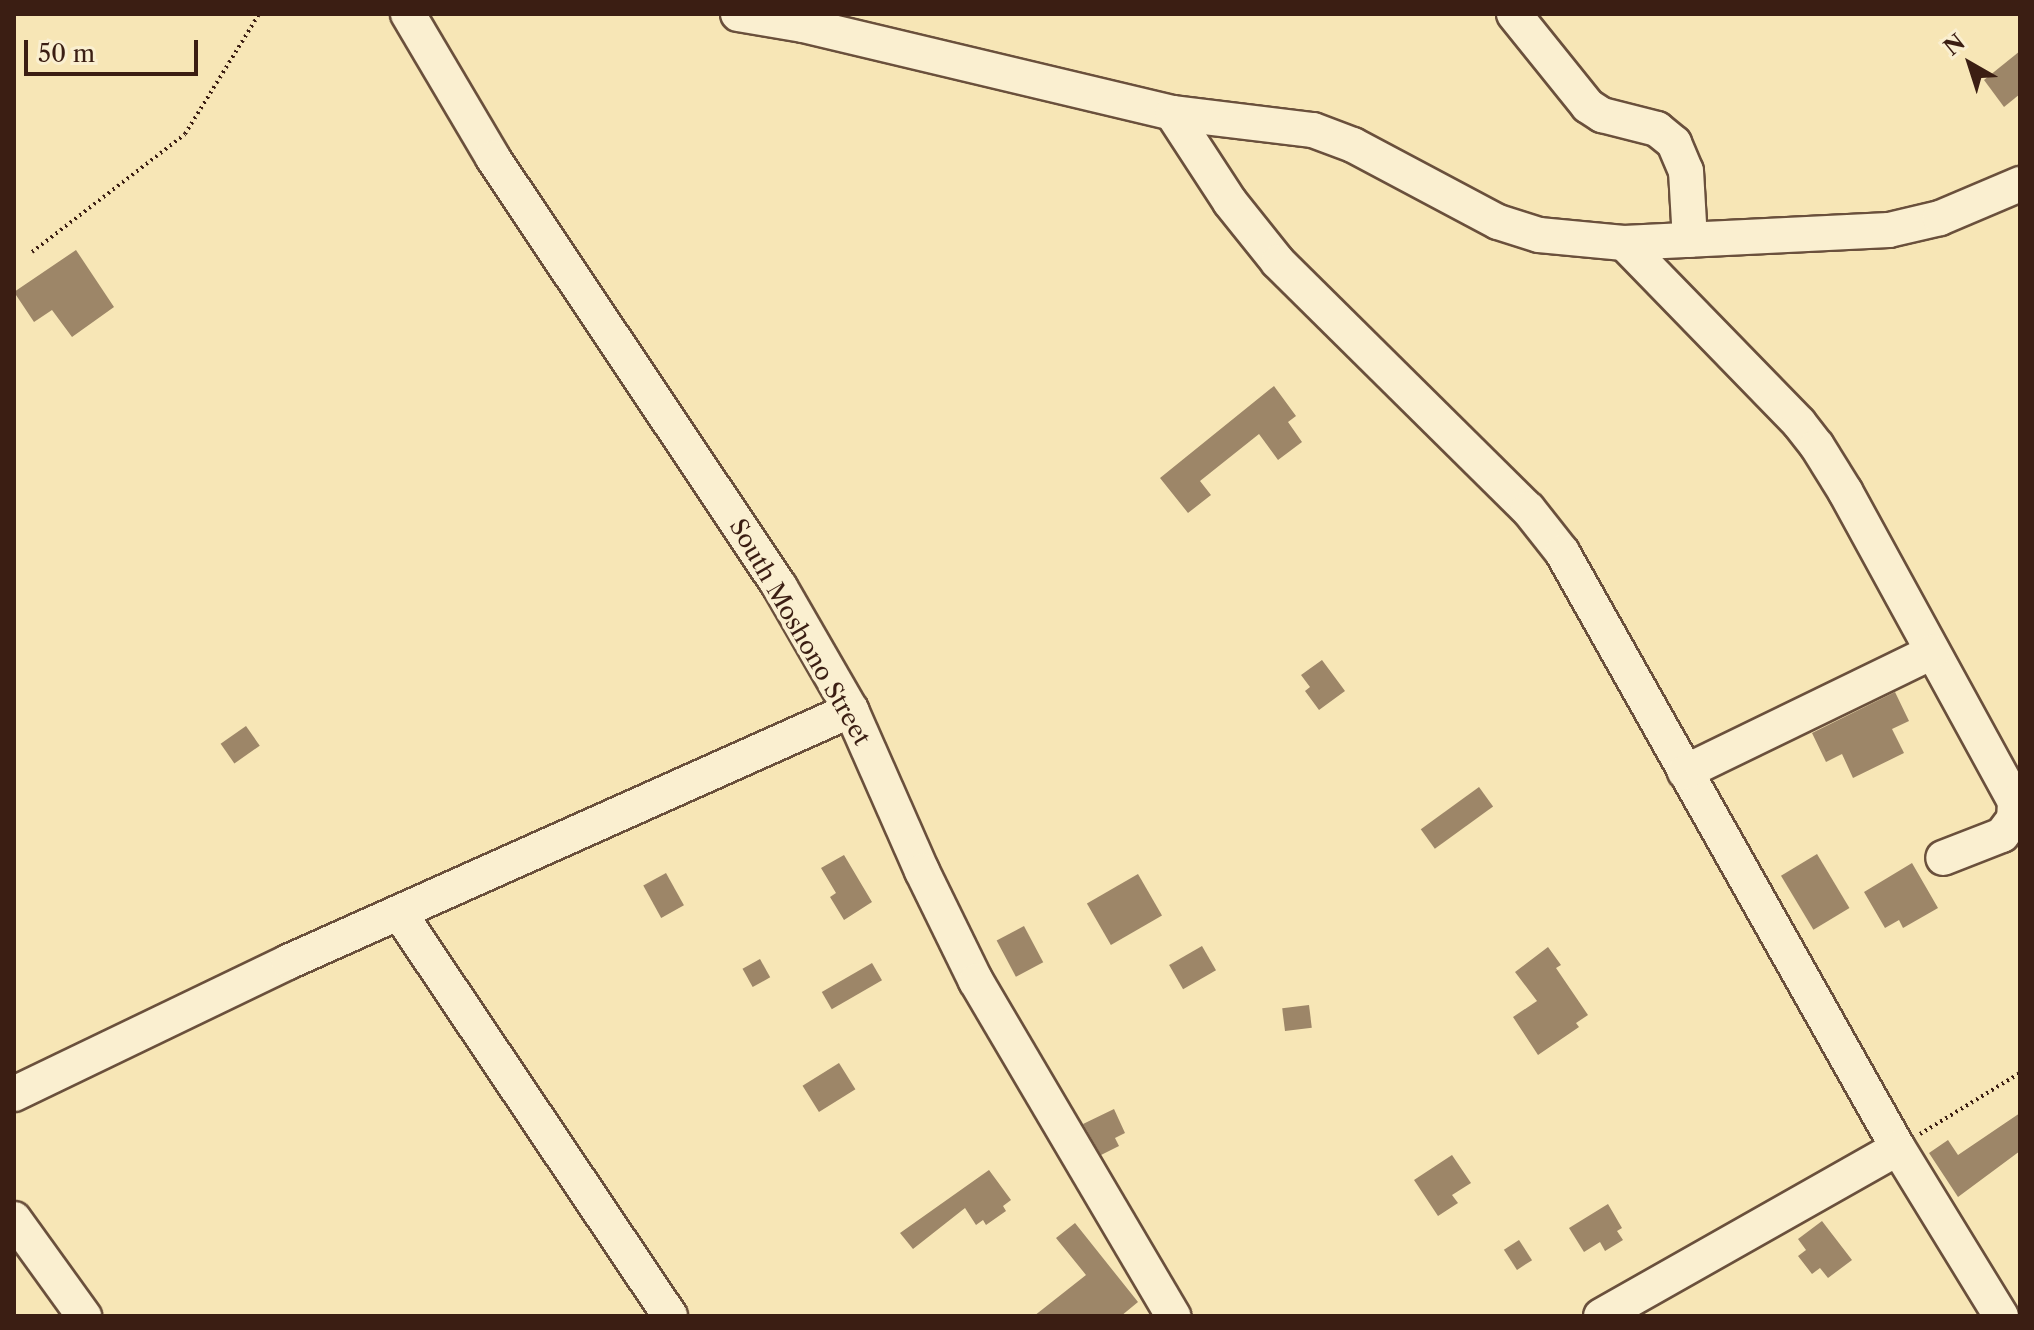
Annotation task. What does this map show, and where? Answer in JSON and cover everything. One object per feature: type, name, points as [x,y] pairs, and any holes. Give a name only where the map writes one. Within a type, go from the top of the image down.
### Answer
[{"type":"street","name":"South Moshono Street","points":[[408,14],[493,158],[757,551],[851,710],[922,871],[976,981],[1173,1316]]},
{"type":"street","points":[[738,14],[799,19],[1172,113],[1313,130],[1353,145],[1510,227],[1539,235],[1624,243],[1889,230],[1940,218],[2016,188]]},
{"type":"street","points":[[1514,14],[1588,106],[1602,115],[1657,129],[1674,143],[1686,171],[1690,240]]},
{"type":"street","points":[[1172,113],[1230,202],[1278,262],[1547,531],[1898,1148],[2001,1316]]},
{"type":"street","points":[[1624,243],[1799,423],[1817,446],[2015,802],[2016,811],[2002,835],[1943,858]]},
{"type":"street","points":[[1685,772],[1932,652]]},
{"type":"street","points":[[14,1094],[288,962],[851,710]]},
{"type":"street","points":[[400,914],[670,1316]]},
{"type":"street","points":[[1601,1316],[1898,1148]]},
{"type":"street","points":[[14,1219],[84,1316]]},
{"type":"path","points":[[32,252],[185,134],[259,14]]},
{"type":"path","points":[[1898,1148],[2020,1073]]},
{"type":"building","points":[[2020,51],[2020,94],[2004,107],[1984,80]]},
{"type":"building","points":[[76,250],[114,307],[72,337],[52,310],[34,322],[14,292]]},
{"type":"building","points":[[1274,386],[1296,416],[1288,422],[1302,442],[1278,460],[1259,434],[1200,481],[1211,495],[1188,513],[1160,478]]},
{"type":"building","points":[[1322,660],[1345,691],[1319,710],[1305,691],[1310,687],[1301,675]]},
{"type":"building","points":[[1895,692],[1909,721],[1892,729],[1904,753],[1853,778],[1842,754],[1826,762],[1812,733]]},
{"type":"building","points":[[246,726],[260,746],[234,763],[221,744]]},
{"type":"building","points":[[1479,787],[1493,806],[1435,849],[1421,829]]},
{"type":"building","points":[[1817,854],[1849,908],[1813,930],[1781,876]]},
{"type":"building","points":[[844,855],[872,902],[844,920],[830,897],[836,893],[821,868]]},
{"type":"building","points":[[1912,863],[1938,908],[1903,928],[1899,920],[1885,928],[1864,892]]},
{"type":"building","points":[[666,873],[684,905],[661,918],[643,886]]},
{"type":"building","points":[[1138,874],[1162,916],[1111,945],[1087,904]]},
{"type":"building","points":[[1024,926],[1043,962],[1016,977],[997,941]]},
{"type":"building","points":[[1202,946],[1216,970],[1183,989],[1169,965]]},
{"type":"building","points":[[1548,947],[1561,965],[1556,968],[1588,1015],[1576,1023],[1579,1027],[1538,1055],[1513,1017],[1537,1001],[1515,972]]},
{"type":"building","points":[[760,959],[770,977],[753,987],[743,969]]},
{"type":"building","points":[[872,963],[882,980],[832,1009],[822,992]]},
{"type":"building","points":[[1309,1005],[1312,1028],[1285,1031],[1282,1008]]},
{"type":"building","points":[[839,1063],[855,1089],[819,1112],[803,1086]]},
{"type":"building","points":[[1114,1109],[1125,1133],[1115,1138],[1119,1146],[1101,1155],[1083,1124]]},
{"type":"building","points":[[2020,1113],[2020,1151],[1958,1197],[1929,1153],[1948,1140],[1958,1155]]},
{"type":"building","points":[[1452,1155],[1471,1183],[1452,1195],[1458,1203],[1438,1216],[1414,1180]]},
{"type":"building","points":[[989,1170],[1011,1200],[1003,1206],[1006,1211],[986,1225],[983,1220],[976,1225],[965,1208],[913,1249],[900,1233]]},
{"type":"building","points":[[1608,1204],[1622,1228],[1617,1231],[1623,1240],[1605,1251],[1600,1242],[1584,1252],[1569,1228]]},
{"type":"building","points":[[1822,1221],[1852,1260],[1828,1278],[1820,1268],[1812,1274],[1798,1256],[1806,1250],[1798,1239]]},
{"type":"building","points":[[1075,1223],[1138,1302],[1121,1316],[1034,1316],[1086,1275],[1056,1238]]},
{"type":"building","points":[[1519,1240],[1532,1260],[1517,1270],[1504,1250]]}]
